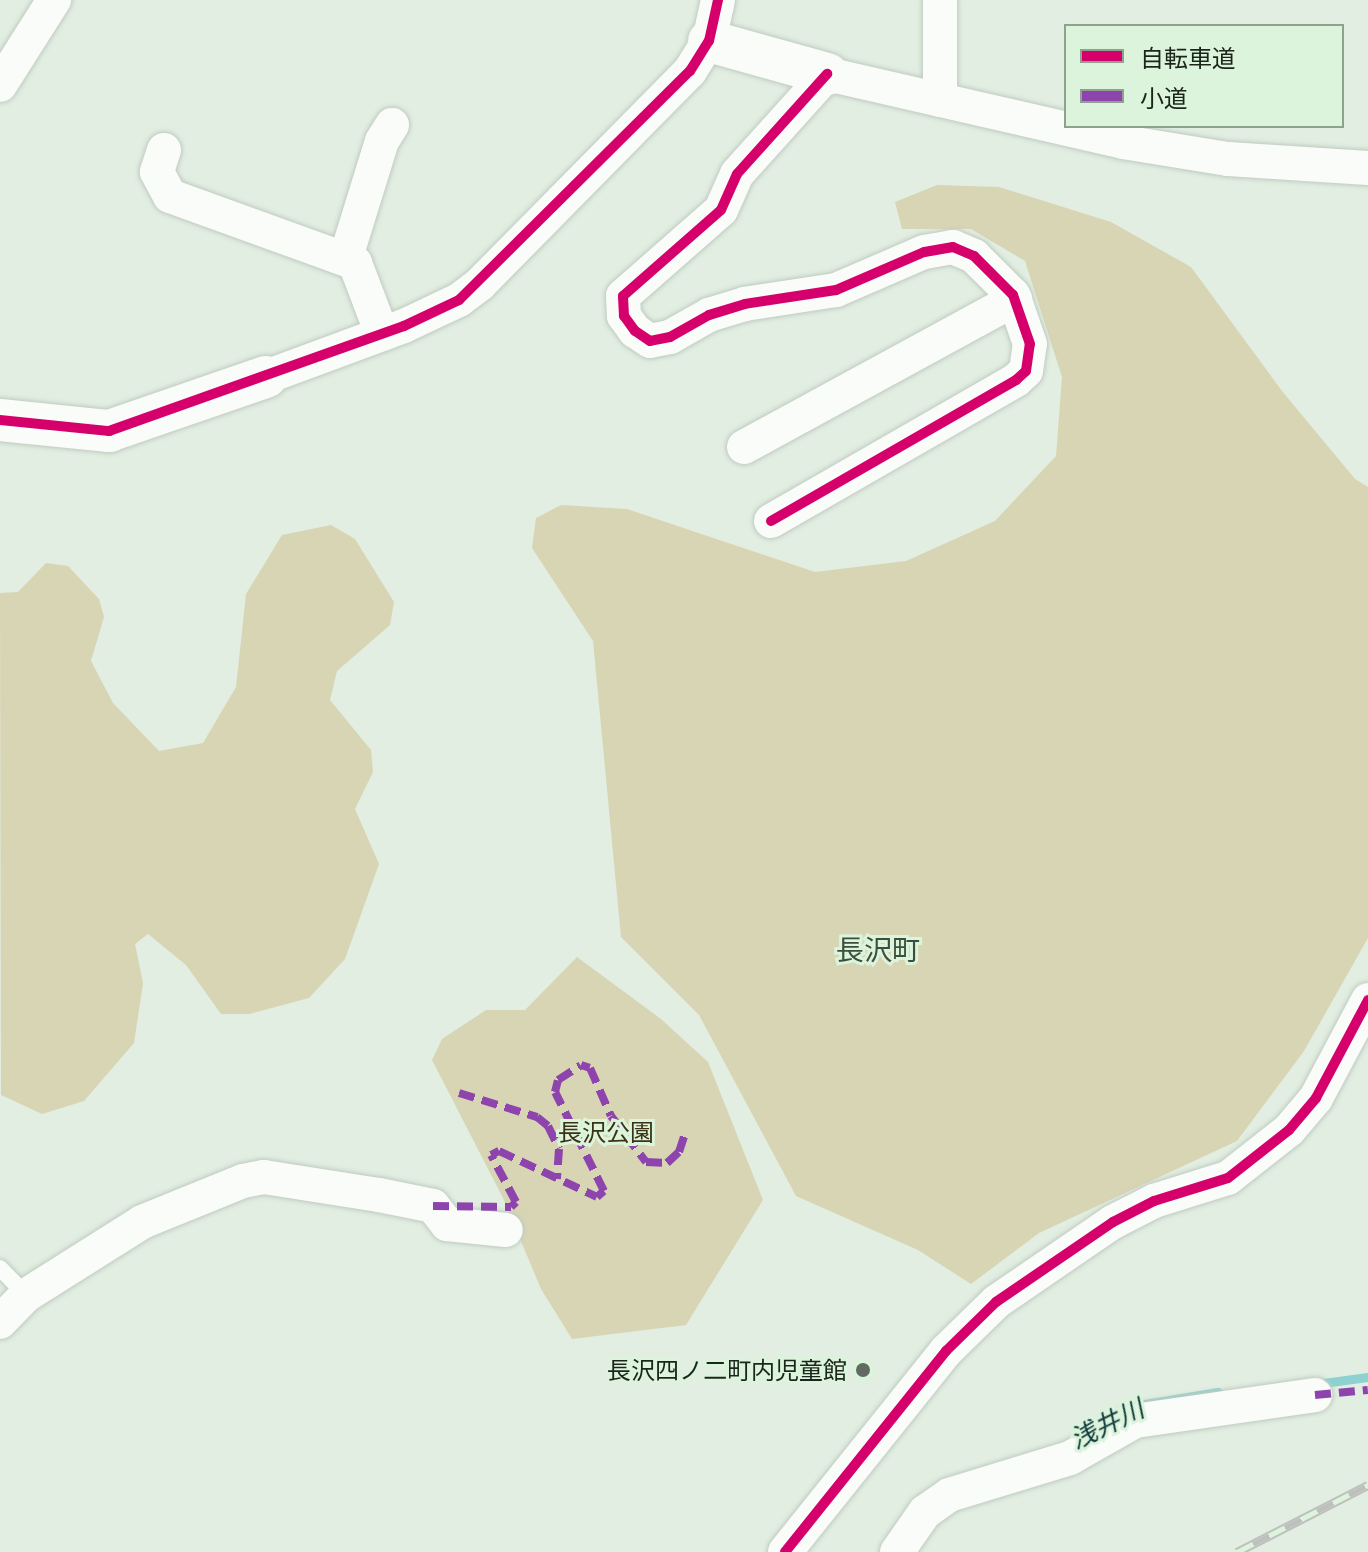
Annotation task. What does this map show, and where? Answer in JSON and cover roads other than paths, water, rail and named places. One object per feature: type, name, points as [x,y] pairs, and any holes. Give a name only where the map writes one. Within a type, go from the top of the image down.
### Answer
[{"type":"street","points":[[0,85],[54,0]]},
{"type":"street","points":[[0,420],[109,431],[382,334],[459,300],[480,284],[690,71],[709,41],[718,0]]},
{"type":"street","points":[[940,0],[940,100]]},
{"type":"street","points":[[709,41],[827,74],[1123,142],[1228,159],[1368,168]]},
{"type":"street","points":[[771,521],[1016,380],[1026,371],[1030,344],[1015,299],[974,256],[953,247],[924,252],[836,290],[733,307],[670,337],[650,341],[635,331],[624,316],[623,296],[721,210],[737,174],[827,74]]},
{"type":"street","points":[[346,257],[382,141],[392,125]]},
{"type":"street","points":[[164,150],[157,172],[170,196],[346,257],[361,271],[382,334]]},
{"type":"street","points":[[744,447],[1015,299]]},
{"type":"street","points":[[785,1552],[946,1351],[996,1302],[1113,1222],[1154,1201],[1228,1178],[1289,1130],[1316,1098],[1368,1000]]},
{"type":"street","points":[[0,1322],[26,1295],[142,1222],[210,1190],[264,1177],[433,1206],[447,1224],[506,1230]]},
{"type":"street","points":[[897,1552],[925,1512],[949,1495],[1070,1458],[1135,1421],[1315,1395]]},
{"type":"lane","points":[[0,1268],[26,1295]]},
{"type":"waterway","name":"浅井川","points":[[1316,1384],[1368,1377]]},
{"type":"waterway","name":"浅井川","points":[[1145,1404],[1218,1392]]},
{"type":"railway","points":[[1237,1552],[1368,1485]]},
{"type":"place","name":"長沢四ノ二町内児童館","points":[[863,1370]]},
{"type":"district","name":"長沢町","points":[[878,949]]},
{"type":"park label","name":"長沢公園","points":[[606,1132]]}]
